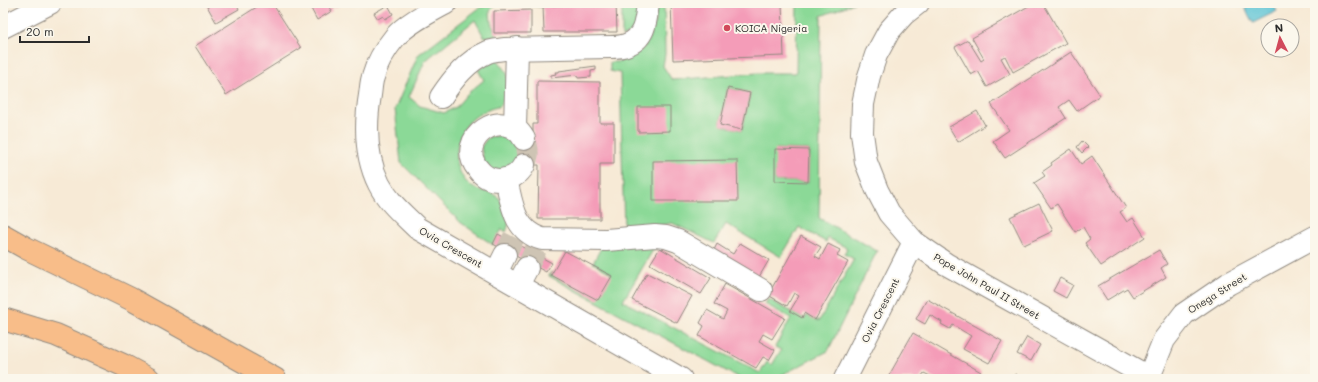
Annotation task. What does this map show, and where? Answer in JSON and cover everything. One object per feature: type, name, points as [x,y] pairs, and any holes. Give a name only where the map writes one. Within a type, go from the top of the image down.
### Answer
[{"type":"main road","points":[[3,235],[26,248],[131,299],[275,379]]},
{"type":"main road","points":[[3,318],[56,335],[123,365],[149,379]]},
{"type":"street","points":[[3,27],[50,3]]},
{"type":"street","name":"Ovia Crescent","points":[[446,3],[416,20],[396,36],[383,56],[373,77],[368,102],[366,131],[369,158],[379,184],[392,204],[417,228],[509,248],[531,260],[681,379]]},
{"type":"street","points":[[441,97],[453,78],[471,62],[489,51],[517,48],[610,47],[626,45],[637,39],[644,29],[648,3]]},
{"type":"street","name":"Pope John Paul II Street","points":[[918,3],[904,14],[889,32],[876,55],[868,76],[863,104],[862,133],[866,162],[877,190],[889,213],[914,242],[946,264],[1150,378]]},
{"type":"street","points":[[517,48],[520,134],[507,125],[497,124],[488,126],[475,139],[472,148],[472,157],[475,166],[480,173],[488,178],[497,180],[506,180],[515,176],[524,166]]},
{"type":"street","points":[[506,180],[515,212],[509,248]]},
{"type":"street","points":[[509,248],[529,234],[531,260],[606,240],[655,236],[666,237],[678,241],[761,290]]},
{"type":"street","name":"Onega Street","points":[[1150,378],[1164,340],[1184,314],[1228,284],[1315,237]]},
{"type":"street","name":"Ovia Crescent","points":[[845,379],[914,242]]},
{"type":"green space","points":[[489,3],[542,3],[543,7],[496,4],[490,11],[491,23],[497,36],[484,37],[475,20],[425,61],[409,97],[420,106],[444,113],[456,107],[468,93],[484,80],[478,70],[496,58],[506,71],[508,83],[504,101],[499,106],[476,116],[466,126],[460,138],[457,151],[457,162],[467,183],[471,187],[494,194],[502,203],[508,220],[508,226],[506,232],[502,229],[493,245],[460,222],[401,163],[395,109],[418,55],[478,9]]},
{"type":"green space","points":[[622,3],[642,3],[634,31],[622,37]]},
{"type":"green space","points":[[657,3],[664,3],[665,54],[663,66],[672,80],[758,73],[796,73],[797,3],[854,3],[821,16],[819,218],[877,251],[828,351],[774,379],[741,379],[549,276],[551,272],[598,297],[611,273],[593,263],[602,246],[657,243],[623,301],[760,373],[767,362],[772,365],[781,350],[775,347],[791,318],[765,304],[768,299],[805,319],[807,315],[819,321],[854,259],[844,254],[847,248],[828,238],[826,242],[799,227],[781,257],[726,224],[714,243],[672,223],[624,233],[620,73],[610,71],[610,62],[620,62],[639,52],[646,45],[655,23]],"holes":[[[728,88],[750,93],[742,130],[720,125]],[[776,149],[809,150],[808,182],[775,181]]]},
{"type":"green space","points":[[506,135],[516,143],[518,148],[517,158],[505,169],[492,169],[484,164],[481,147],[488,137]]},
{"type":"water","points":[[1242,3],[1272,3],[1277,11],[1260,18],[1260,20],[1253,23]]},
{"type":"building","points":[[212,3],[236,3],[239,9],[216,22],[207,6]]},
{"type":"building","points":[[263,3],[272,3],[301,48],[226,95],[195,46]]},
{"type":"building","points":[[308,3],[328,3],[332,11],[317,20]]},
{"type":"building","points":[[331,3],[343,3],[334,8]]},
{"type":"building","points":[[587,3],[616,3],[617,32],[544,32],[543,6],[587,5]]},
{"type":"building","name":"KOICA Nigeria","points":[[671,3],[782,3],[784,56],[673,60]]},
{"type":"building","points":[[1034,3],[1043,3],[1066,43],[1013,72],[1005,56],[1001,58],[1010,74],[987,87],[978,71],[971,75],[955,47],[968,40],[981,61],[984,59],[972,38]]},
{"type":"building","points":[[388,5],[393,14],[385,19],[383,16],[378,19],[374,13]]},
{"type":"building","points":[[531,10],[531,33],[494,33],[494,11]]},
{"type":"building","points":[[1071,52],[1100,95],[1077,111],[1069,100],[1059,107],[1066,118],[1005,158],[993,141],[1009,130],[991,104]]},
{"type":"building","points":[[596,66],[596,70],[591,71],[591,77],[578,78],[577,75],[551,78],[551,75],[556,74],[555,72]]},
{"type":"building","points":[[537,81],[600,82],[600,123],[614,123],[614,164],[600,164],[600,219],[538,219],[539,165],[533,165],[533,124],[537,124]]},
{"type":"building","points":[[728,88],[750,93],[742,130],[720,125]]},
{"type":"building","points":[[638,107],[670,107],[670,131],[638,132]]},
{"type":"building","points":[[977,111],[985,125],[958,142],[949,127]]},
{"type":"building","points":[[1082,141],[1088,147],[1082,153],[1077,147]]},
{"type":"building","points":[[775,149],[809,150],[808,182],[775,181]]},
{"type":"building","points":[[1071,149],[1081,164],[1092,156],[1126,208],[1120,212],[1127,222],[1133,218],[1145,237],[1101,266],[1085,243],[1090,239],[1083,227],[1075,232],[1057,204],[1051,208],[1034,183],[1045,176],[1042,172],[1052,165],[1051,163]]},
{"type":"building","points":[[737,160],[738,201],[653,201],[653,161]]},
{"type":"building","points":[[1039,203],[1053,231],[1024,245],[1010,217]]},
{"type":"building","points":[[498,234],[552,263],[546,272],[493,244]]},
{"type":"building","points":[[801,236],[821,247],[815,256],[820,259],[828,244],[840,250],[837,256],[848,262],[815,320],[804,313],[802,318],[790,311],[799,296],[794,293],[787,306],[768,295]]},
{"type":"building","points":[[740,243],[769,260],[759,277],[714,250],[717,244],[733,254]]},
{"type":"building","points":[[660,248],[711,278],[701,294],[650,264]]},
{"type":"building","points":[[1159,250],[1167,264],[1161,268],[1166,277],[1133,297],[1127,288],[1107,300],[1098,286]]},
{"type":"building","points":[[565,251],[612,276],[598,300],[551,275]]},
{"type":"building","points":[[647,273],[692,296],[677,323],[632,300]]},
{"type":"building","points":[[1060,278],[1073,285],[1066,298],[1053,291]]},
{"type":"building","points":[[725,284],[785,318],[772,339],[763,334],[759,341],[775,350],[769,360],[763,357],[756,368],[699,336],[704,326],[700,323],[707,310],[723,319],[727,311],[714,304]]},
{"type":"building","points":[[927,299],[1002,341],[989,363],[963,349],[971,336],[953,325],[950,329],[930,315],[925,324],[916,319]]},
{"type":"building","points":[[913,333],[981,372],[978,379],[936,379],[924,373],[920,379],[887,379]]},
{"type":"building","points":[[1027,337],[1040,345],[1031,361],[1017,354]]},
{"type":"building","points":[[1015,374],[1024,379],[1012,379]]},
{"type":"tunnel","points":[[524,139],[528,152],[524,165]]},
{"type":"tunnel","points":[[505,255],[514,237]]},
{"type":"tunnel","points":[[527,268],[536,249]]},
{"type":"place","name":"KOICA Nigeria","points":[[727,28]]}]
